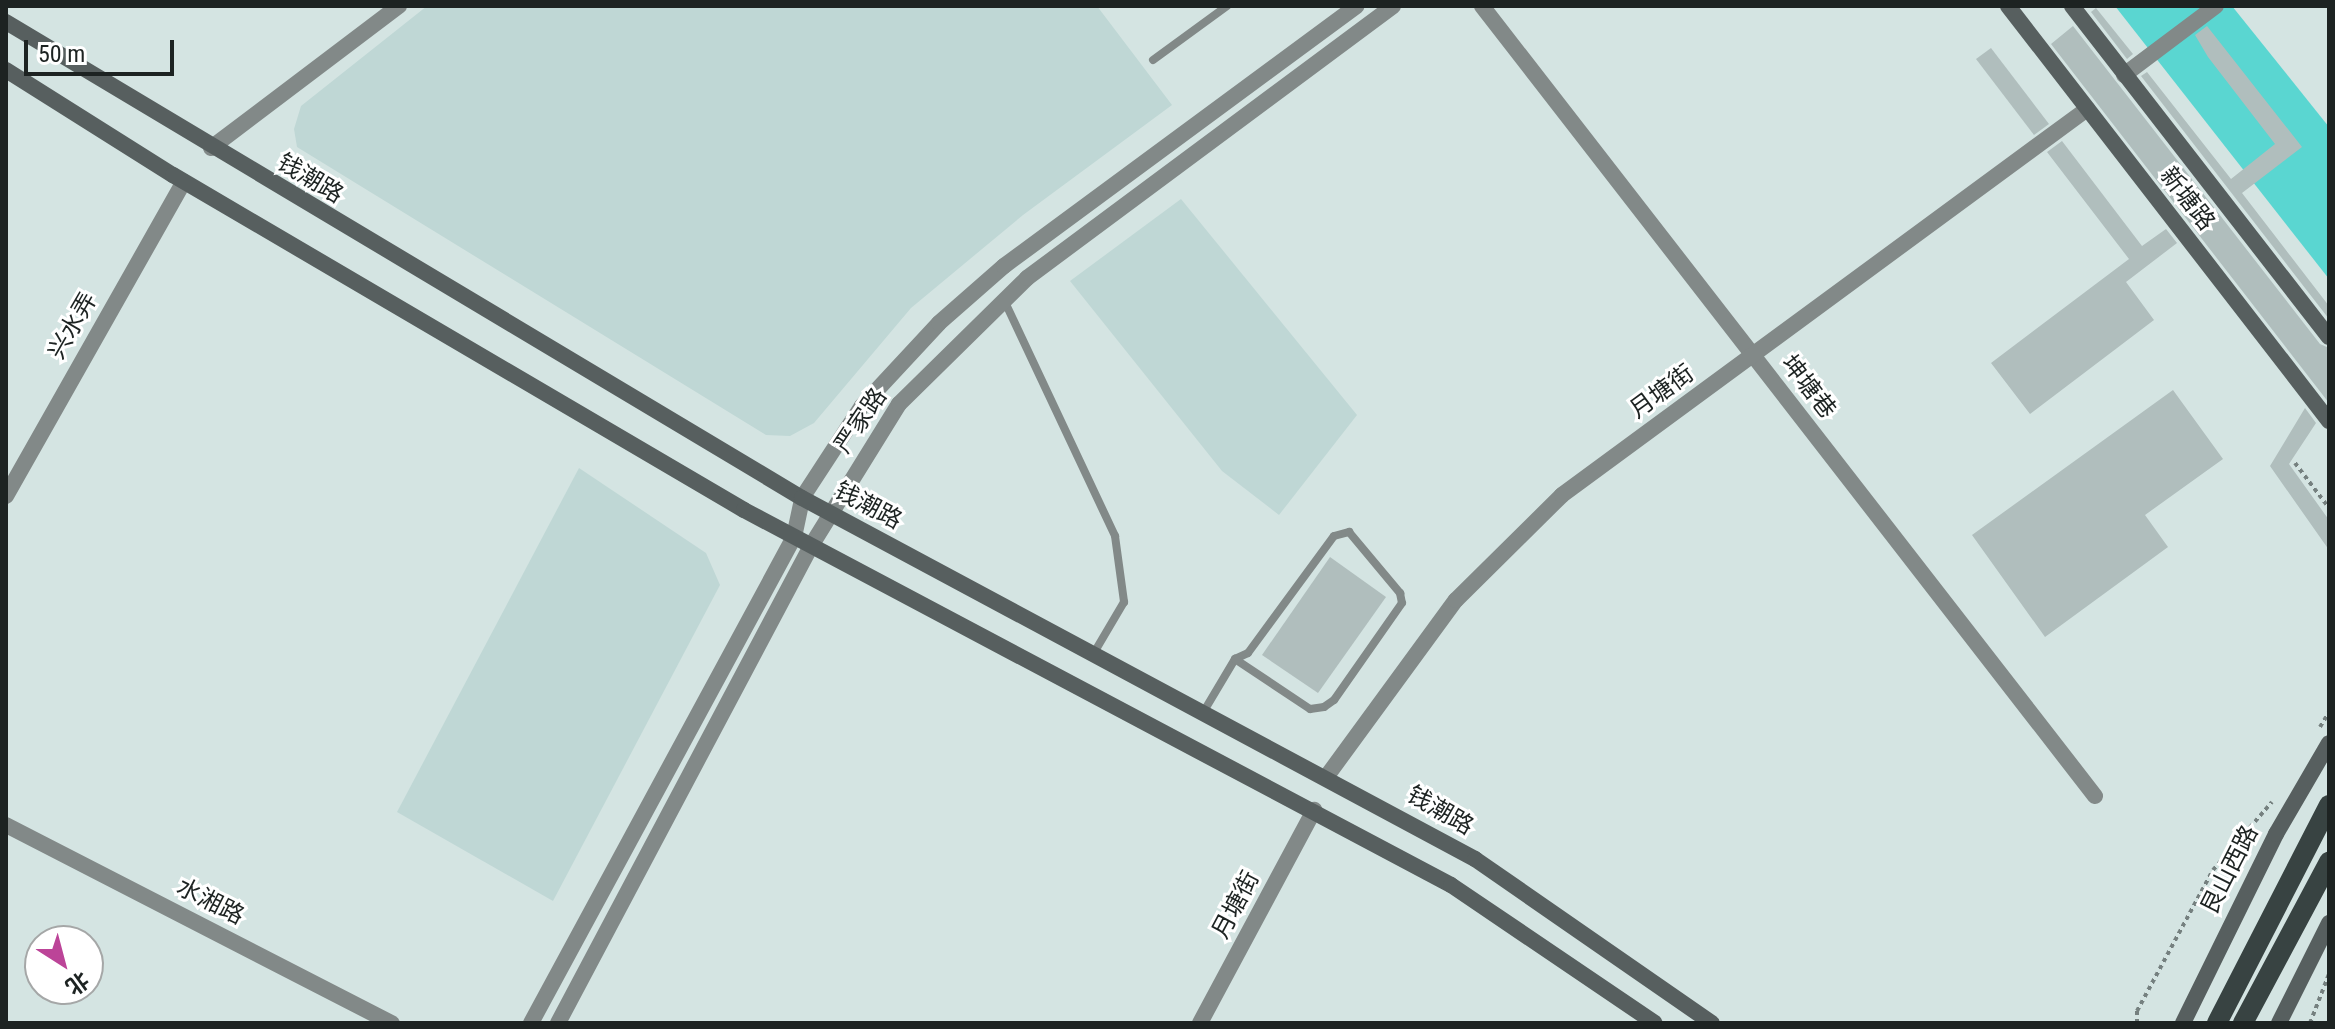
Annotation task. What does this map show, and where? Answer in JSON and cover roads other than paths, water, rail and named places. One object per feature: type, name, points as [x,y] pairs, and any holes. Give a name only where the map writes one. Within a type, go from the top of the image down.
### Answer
[{"type":"main road","name":"新塘路","points":[[2008,6],[2329,421]]},
{"type":"main road","name":"新塘路","points":[[2072,6],[2329,337]]},
{"type":"main road","name":"钱潮路","points":[[6,22],[211,148],[802,498],[1327,776],[1475,859],[1712,1023]]},
{"type":"main road","points":[[6,70],[184,182],[794,537],[1314,810],[1478,901],[1655,1023]]},
{"type":"main road","name":"艮山西路","points":[[2183,1023],[2322,738]]},
{"type":"main road","points":[[2217,1023],[2329,805]]},
{"type":"main road","points":[[2243,1023],[2329,862]]},
{"type":"main road","points":[[2279,1023],[2329,923]]},
{"type":"street","points":[[211,148],[399,6]]},
{"type":"street","name":"严家路","points":[[531,1023],[794,537],[802,498],[862,406],[939,323],[1062,221],[1357,6]]},
{"type":"street","name":"严家路","points":[[558,1023],[811,546],[899,404],[1003,299],[1080,235],[1393,6]]},
{"type":"street","name":"坤塘巷","points":[[1482,6],[2095,796]]},
{"type":"street","points":[[2124,75],[2216,6]]},
{"type":"street","name":"月塘街","points":[[1327,776],[1456,600],[1491,560],[1562,495],[2087,109]]},
{"type":"street","name":"兴水弄","points":[[6,496],[184,182]]},
{"type":"street","name":"月塘街","points":[[1200,1023],[1314,810]]},
{"type":"street","name":"水湘路","points":[[6,825],[392,1023]]},
{"type":"lane","points":[[1153,60],[1227,6]]},
{"type":"lane","points":[[1003,299],[1115,536],[1124,602],[1094,653]]},
{"type":"lane","points":[[1204,711],[1235,659],[1248,653],[1334,536],[1349,532],[1400,593],[1402,603],[1334,700],[1324,707],[1310,709],[1235,659]]}]
